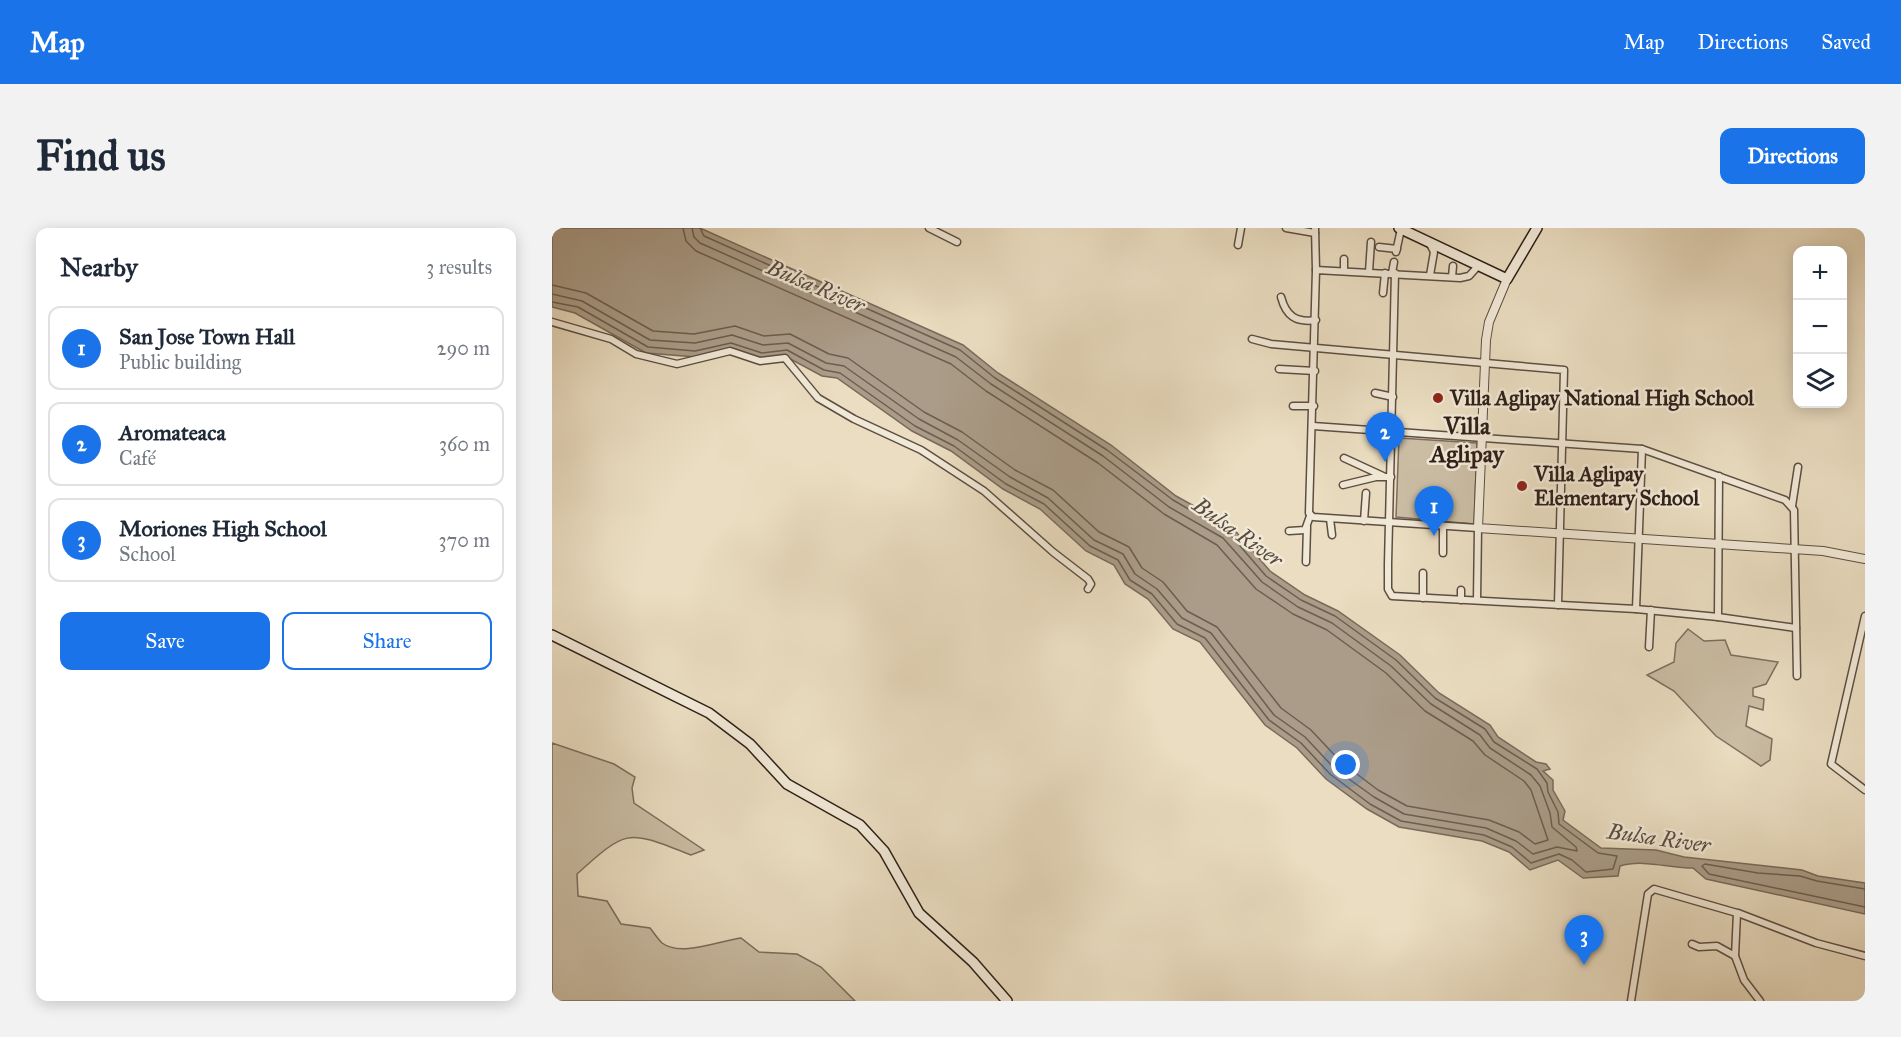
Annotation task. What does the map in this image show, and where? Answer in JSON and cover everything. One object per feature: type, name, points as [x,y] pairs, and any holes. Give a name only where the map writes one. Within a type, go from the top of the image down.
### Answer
[{"type":"main road","points":[[1400,228],[1507,279],[1537,228]]},
{"type":"main road","points":[[552,635],[709,713],[750,744],[787,784],[860,825],[884,851],[919,913],[973,962],[1008,1001]]},
{"type":"street","points":[[929,228],[957,242]]},
{"type":"street","points":[[1238,245],[1241,228]]},
{"type":"street","points":[[1286,228],[1315,230],[1316,346],[1310,516],[1307,527],[1306,562]]},
{"type":"street","points":[[1379,247],[1396,250],[1400,228]]},
{"type":"street","points":[[1369,272],[1371,242]]},
{"type":"street","points":[[1428,242],[1434,252],[1430,275]]},
{"type":"street","points":[[1344,259],[1344,271]]},
{"type":"street","points":[[1383,293],[1394,262]]},
{"type":"street","points":[[1316,270],[1452,277],[1468,276],[1479,265]]},
{"type":"street","points":[[1452,277],[1453,266]]},
{"type":"street","points":[[1391,273],[1394,354],[1392,431],[1387,477],[1389,594],[1423,598],[1651,610],[1796,628]]},
{"type":"street","points":[[1308,279],[1316,280]]},
{"type":"street","points":[[1477,600],[1484,362],[1489,322],[1507,279]]},
{"type":"street","points":[[1281,297],[1290,315],[1302,321],[1316,320]]},
{"type":"street","points":[[552,322],[611,339],[636,354],[677,364],[730,351],[760,361],[785,358],[818,398],[854,419],[921,450],[984,491],[1053,552],[1088,579],[1091,584],[1088,589]]},
{"type":"street","points":[[1252,339],[1271,344],[1316,346],[1564,370],[1558,605]]},
{"type":"street","points":[[1279,369],[1315,371]]},
{"type":"street","points":[[1375,393],[1393,397]]},
{"type":"street","points":[[1293,406],[1314,406]]},
{"type":"street","points":[[1313,426],[1642,449],[1785,500],[1792,506]]},
{"type":"street","points":[[1636,609],[1642,449]]},
{"type":"street","points":[[1344,458],[1387,477]]},
{"type":"street","points":[[1797,676],[1792,506],[1798,467]]},
{"type":"street","points":[[1718,617],[1719,476]]},
{"type":"street","points":[[1343,485],[1387,477]]},
{"type":"street","points":[[1364,521],[1366,493]]},
{"type":"street","points":[[1310,516],[1560,536],[1718,544],[1795,550],[1865,559]]},
{"type":"street","points":[[1330,519],[1332,535]]},
{"type":"street","points":[[1443,526],[1443,553]]},
{"type":"street","points":[[1289,531],[1301,532],[1307,527]]},
{"type":"street","points":[[1423,573],[1423,598]]},
{"type":"street","points":[[1461,590],[1461,600]]},
{"type":"street","points":[[1649,648],[1651,610]]},
{"type":"street","points":[[1865,616],[1832,764],[1865,790]]},
{"type":"street","points":[[1631,1001],[1650,891],[1654,889],[1737,913],[1816,943],[1865,956]]},
{"type":"street","points":[[1737,913],[1736,956],[1744,980],[1760,1001]]},
{"type":"street","points":[[1692,944],[1699,947],[1717,946],[1736,956]]},
{"type":"shaded area","points":[[1399,438],[1477,443],[1474,524],[1396,517]]},
{"type":"shaded area","points":[[1688,629],[1704,641],[1725,640],[1731,655],[1778,662],[1766,684],[1753,688],[1753,696],[1764,699],[1763,710],[1749,706],[1746,726],[1772,739],[1770,760],[1761,766],[1716,736],[1674,691],[1647,675],[1674,662],[1676,643]]},
{"type":"shaded area","points":[[552,743],[614,764],[635,777],[632,788],[634,803],[704,850],[691,855],[640,838],[619,841],[607,848],[577,874],[578,896],[607,901],[621,924],[650,928],[662,943],[670,947],[679,949],[700,947],[741,938],[759,952],[797,954],[821,967],[855,1001],[552,1001]]},
{"type":"water","name":"Bulsa River","points":[[552,228],[700,228],[963,345],[998,373],[1111,445],[1176,496],[1232,527],[1270,571],[1305,595],[1338,611],[1400,655],[1439,693],[1490,725],[1498,737],[1536,762],[1546,764],[1550,769],[1543,771],[1553,780],[1553,790],[1565,811],[1563,820],[1601,848],[1656,850],[1684,857],[1802,870],[1818,876],[1865,883],[1865,914],[1706,879],[1693,868],[1638,863],[1620,866],[1618,876],[1583,878],[1558,860],[1530,870],[1509,852],[1482,841],[1399,827],[1367,809],[1326,779],[1297,748],[1265,725],[1200,642],[1173,629],[1148,599],[1125,584],[1114,565],[1086,551],[1040,509],[1003,489],[951,451],[912,431],[837,378],[822,376],[785,356],[761,359],[730,349],[696,357],[646,353],[575,313],[552,307]]},
{"type":"place","name":"Villa Aglipay National High School","points":[[1438,398]]},
{"type":"place","name":"Aromateaca","points":[[1385,462]]},
{"type":"place","name":"Villa Aglipay Elementary School","points":[[1522,486]]},
{"type":"place","name":"San Jose Town Hall","points":[[1434,536]]},
{"type":"place","name":"Moriones High School","points":[[1584,965]]},
{"type":"district","name":"Villa Aglipay","points":[[1467,440]]}]
